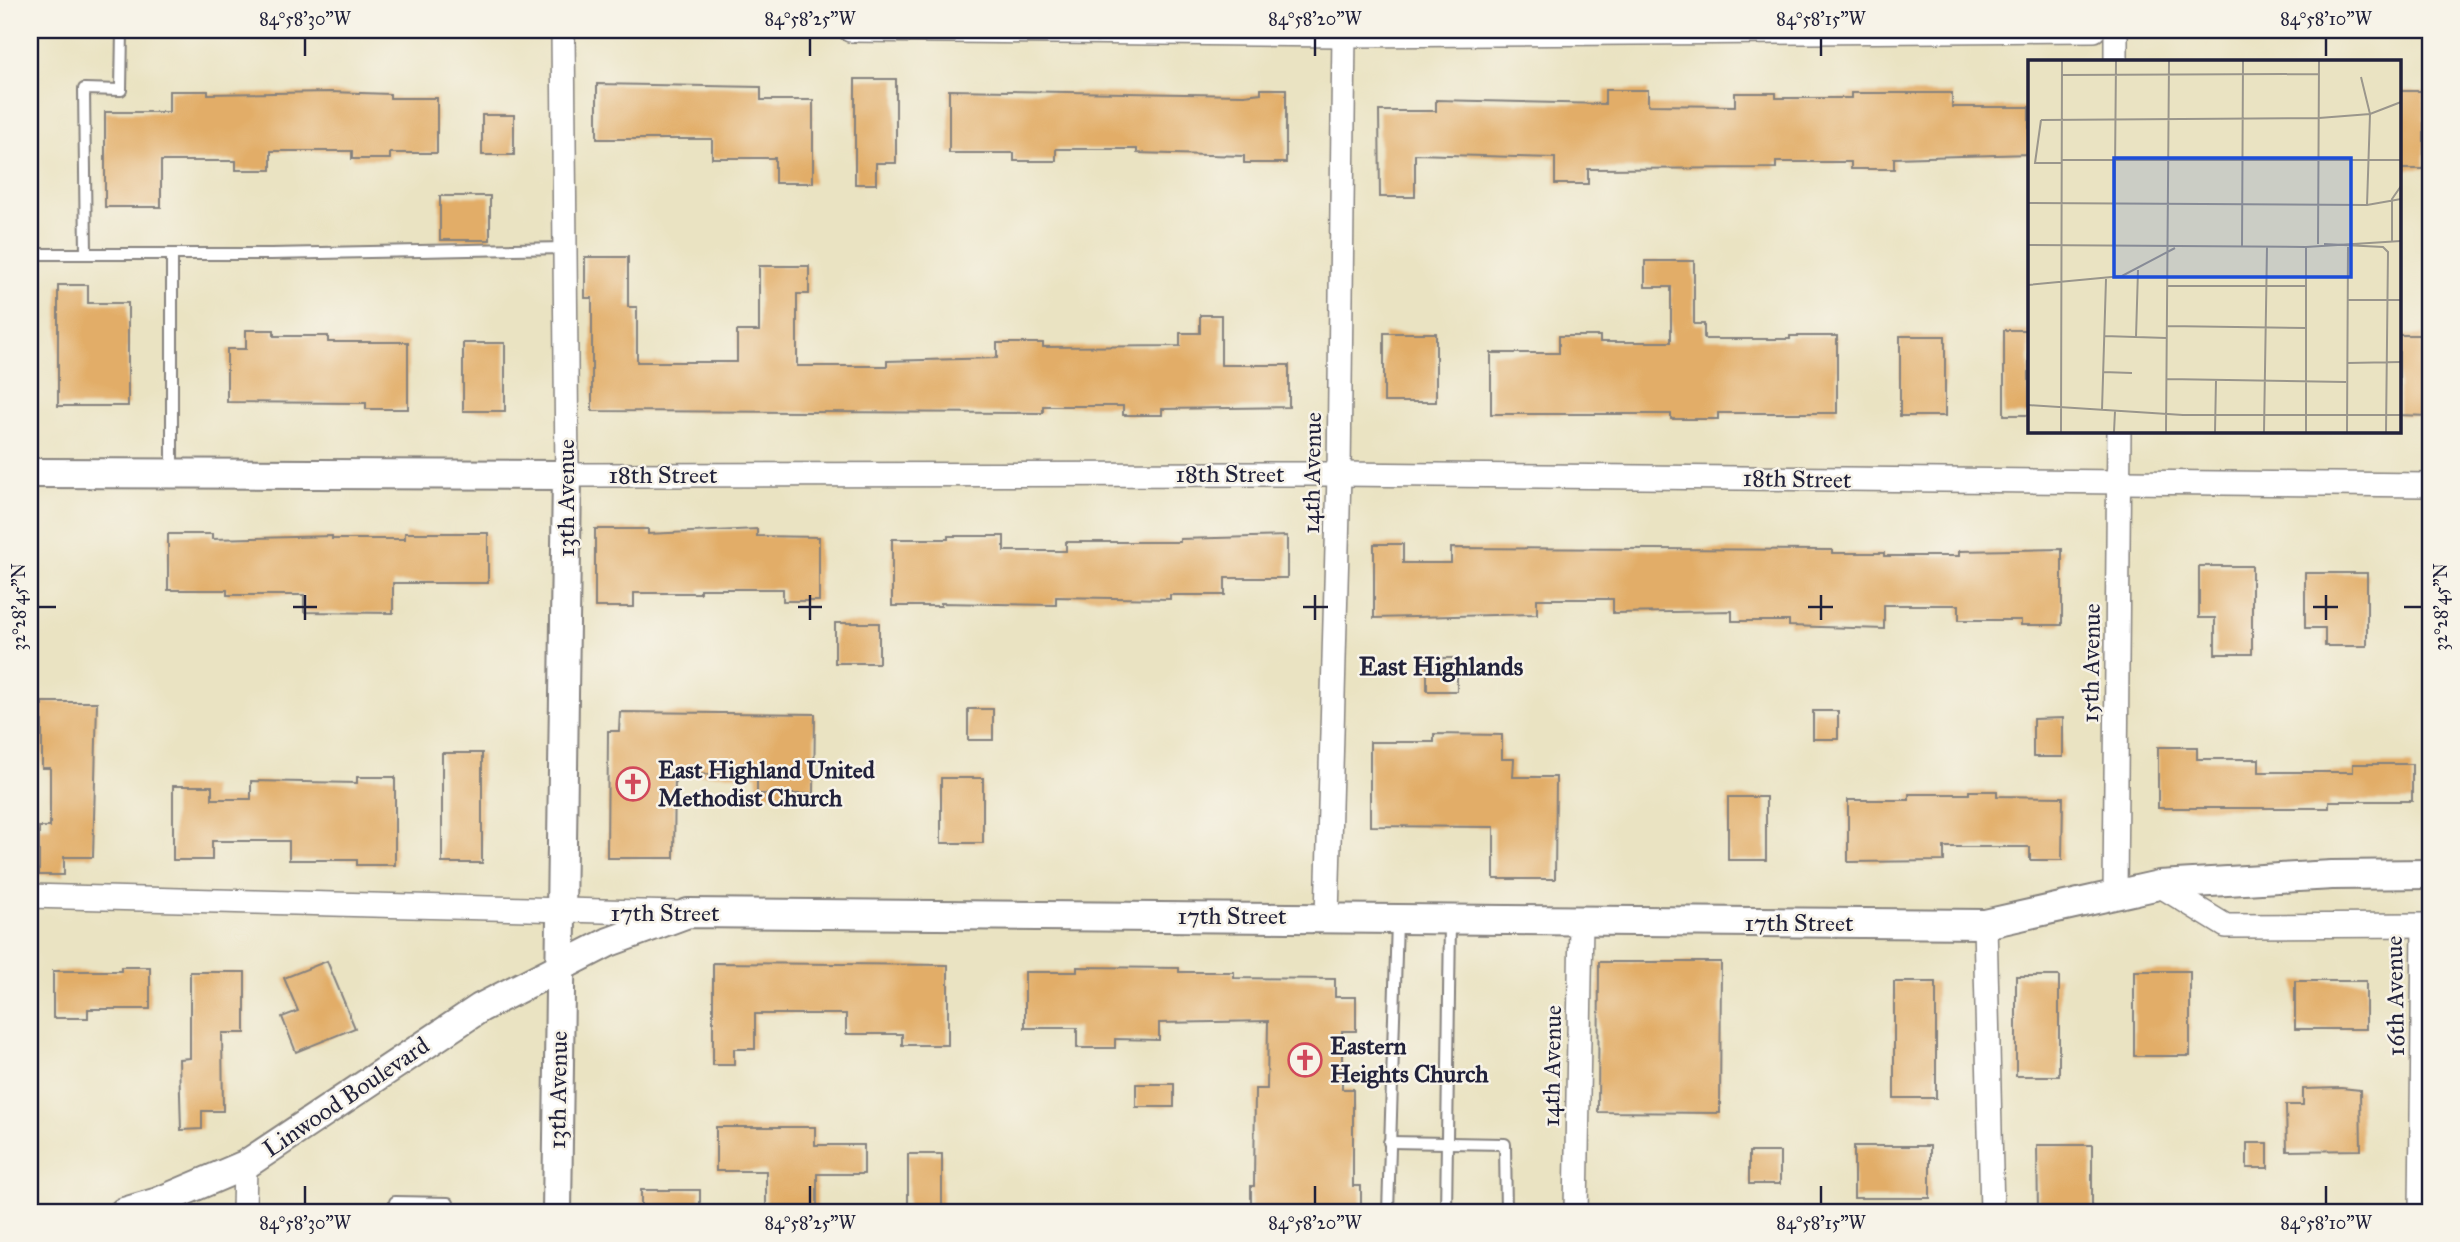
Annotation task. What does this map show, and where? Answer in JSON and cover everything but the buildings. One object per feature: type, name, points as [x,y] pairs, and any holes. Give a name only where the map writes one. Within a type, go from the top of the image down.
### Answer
[{"type":"street","name":"13th Avenue","points":[[556,1212],[566,475],[563,30]]},
{"type":"street","points":[[850,30],[2094,30]]},
{"type":"street","points":[[2116,30],[2116,60]]},
{"type":"street","name":"14th Avenue","points":[[1327,917],[1339,474],[1344,32]]},
{"type":"street","name":"15th Avenue","points":[[2115,895],[2119,432]]},
{"type":"street","name":"18th Street","points":[[30,473],[1339,474],[2430,485]]},
{"type":"street","name":"17th Street","points":[[30,896],[561,912],[1985,924],[2159,885],[2332,874],[2430,874]]},
{"type":"street","name":"16th Avenue","points":[[2159,885],[2226,926],[2427,925],[2421,1212]]},
{"type":"street","points":[[560,967],[609,942],[688,913]]},
{"type":"street","name":"14th Avenue","points":[[1576,1212],[1581,922]]},
{"type":"street","points":[[1985,924],[1992,1212]]},
{"type":"street","name":"Linwood Boulevard","points":[[124,1212],[158,1202],[245,1165],[480,1008],[560,967]]},
{"type":"street","points":[[244,1212],[245,1165]]},
{"type":"lane","points":[[86,253],[84,89],[121,90],[122,30]]},
{"type":"lane","points":[[30,254],[172,255],[565,248]]},
{"type":"lane","points":[[172,255],[172,475]]},
{"type":"lane","points":[[1388,1212],[1397,918]]},
{"type":"lane","points":[[1446,1212],[1450,919]]},
{"type":"lane","points":[[1389,1142],[1505,1144],[1506,1212]]},
{"type":"lane","points":[[395,1212],[395,1202],[448,1203],[448,1212]]},
{"type":"place","name":"East Highland United Methodist Church","points":[[633,784]]},
{"type":"place","name":"Eastern Heights Church","points":[[1305,1060]]},
{"type":"district","name":"East Highlands","points":[[1441,666]]}]
